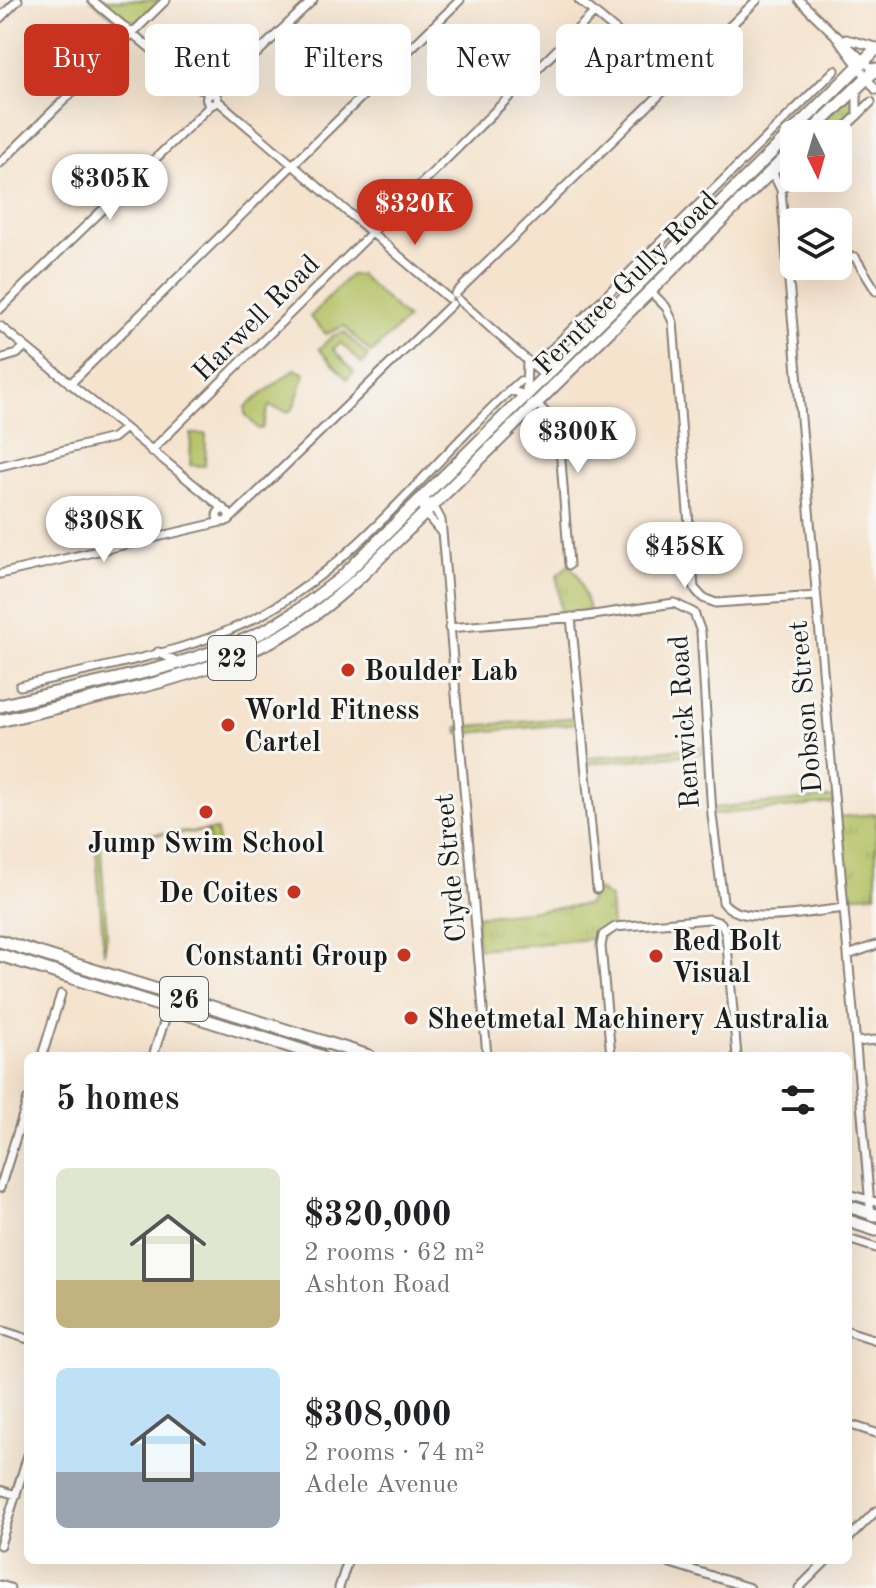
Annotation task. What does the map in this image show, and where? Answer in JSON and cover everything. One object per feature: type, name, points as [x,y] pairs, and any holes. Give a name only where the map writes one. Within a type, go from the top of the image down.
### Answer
[{"type":"main road","name":"Ferntree Gully Road","points":[[0,706],[216,650],[261,632],[309,603],[399,520],[876,48]]},
{"type":"main road","points":[[823,120],[873,72]]},
{"type":"main road","name":"Ferntree Gully Road","points":[[0,721],[207,667],[276,639],[341,593],[780,163]]},
{"type":"main road","points":[[76,687],[79,701]]},
{"type":"main road","name":"26","points":[[0,941],[356,1052]]},
{"type":"main road","name":"26","points":[[0,955],[307,1052]]},
{"type":"main road","points":[[852,1206],[873,1208]]},
{"type":"main road","points":[[852,1222],[874,1229]]},
{"type":"street","points":[[0,18],[18,0]]},
{"type":"street","points":[[92,0],[555,385]]},
{"type":"street","points":[[0,163],[166,0]]},
{"type":"street","points":[[0,309],[313,0]]},
{"type":"street","points":[[70,384],[460,0]]},
{"type":"street","points":[[579,0],[607,24]]},
{"type":"street","points":[[733,24],[757,0]]},
{"type":"street","points":[[799,0],[873,72],[876,90]]},
{"type":"street","name":"Harwell Road","points":[[151,451],[594,13]]},
{"type":"street","points":[[835,35],[876,48]]},
{"type":"street","points":[[844,39],[861,63]]},
{"type":"street","name":"Ferntree Gully Road","points":[[544,357],[835,70]]},
{"type":"street","points":[[825,79],[846,79]]},
{"type":"street","points":[[857,87],[857,116]]},
{"type":"street","points":[[0,574],[201,524],[244,506],[660,96]]},
{"type":"street","points":[[852,121],[871,102]]},
{"type":"street","name":"Dobson Street","points":[[772,171],[782,208]]},
{"type":"street","points":[[761,181],[779,187]]},
{"type":"street","points":[[852,253],[855,252],[876,291]]},
{"type":"street","name":"Dobson Street","points":[[792,280],[816,596],[874,1229]]},
{"type":"street","points":[[650,291],[666,307],[673,322],[694,588],[703,598],[716,603],[816,596]]},
{"type":"street","points":[[0,326],[211,501],[223,515]]},
{"type":"street","name":"Ferntree Gully Road","points":[[555,365],[556,345]]},
{"type":"street","points":[[0,359],[17,354],[24,347]]},
{"type":"street","points":[[526,395],[527,360]]},
{"type":"street","name":"Ferntree Gully Road","points":[[20,686],[158,652],[222,632],[274,608],[305,587],[378,521],[520,381]]},
{"type":"street","name":"Ferntree Gully Road","points":[[509,390],[526,395]]},
{"type":"street","points":[[536,403],[554,421],[559,432],[569,565]]},
{"type":"street","points":[[0,466],[113,438],[124,429]]},
{"type":"street","points":[[423,477],[422,496],[429,509]]},
{"type":"street","name":"Clyde Street","points":[[429,509],[440,513],[487,1052]]},
{"type":"street","points":[[378,521],[399,520]]},
{"type":"street","name":"Renwick Road","points":[[449,628],[571,617],[674,603],[694,613],[701,632],[712,815],[723,902],[731,911],[747,917],[844,908]]},
{"type":"street","points":[[571,617],[597,889]]},
{"type":"street","points":[[216,650],[222,632]]},
{"type":"street","points":[[158,652],[178,662]]},
{"type":"street","points":[[31,698],[38,681]]},
{"type":"street","points":[[611,1052],[601,953],[603,935],[615,927],[709,919],[718,920],[725,930],[737,1052]]},
{"type":"street","points":[[848,955],[876,945]]},
{"type":"street","points":[[43,1052],[61,994]]},
{"type":"street","points":[[154,1052],[173,995]]},
{"type":"street","points":[[856,1042],[876,1040]]},
{"type":"street","points":[[0,1188],[24,1112]]},
{"type":"street","points":[[852,1196],[873,1208]]},
{"type":"street","points":[[852,1240],[876,1248]]},
{"type":"street","points":[[0,1330],[24,1338]]},
{"type":"street","points":[[852,1332],[876,1340]]},
{"type":"street","points":[[852,1425],[876,1433]]},
{"type":"street","points":[[0,1545],[24,1468]]},
{"type":"street","points":[[0,1490],[16,1495]]},
{"type":"street","points":[[852,1535],[876,1511]]},
{"type":"street","points":[[852,1525],[859,1528]]},
{"type":"street","points":[[339,1588],[347,1564]]},
{"type":"street","points":[[674,1564],[750,1588]]},
{"type":"street","points":[[799,1588],[823,1564]]},
{"type":"street","points":[[0,1585],[10,1588]]},
{"type":"green space","points":[[92,0],[166,0],[132,33],[129,24],[121,24]]},
{"type":"green space","points":[[857,87],[857,116],[852,121],[823,120]]},
{"type":"green space","points":[[350,275],[360,275],[407,319],[371,353],[344,326],[326,334],[310,317]]},
{"type":"green space","points":[[344,332],[368,356],[362,364],[341,343],[333,349],[354,372],[347,379],[319,349],[332,336]]},
{"type":"green space","points":[[295,369],[305,374],[293,409],[288,412],[269,406],[262,429],[258,429],[245,414],[245,407]]},
{"type":"green space","points":[[191,434],[206,434],[205,466],[190,465]]},
{"type":"green space","points":[[569,565],[578,575],[591,615],[561,618],[557,575]]},
{"type":"green space","points":[[579,717],[580,723],[459,734],[458,727]]},
{"type":"green space","points":[[708,746],[708,753],[584,764],[583,758]]},
{"type":"green space","points":[[834,797],[835,803],[712,815],[712,808]]},
{"type":"green space","points":[[876,814],[876,894],[843,896],[836,817]]},
{"type":"green space","points":[[217,830],[219,857],[211,854],[208,831],[100,839],[107,934],[104,953],[95,838]]},
{"type":"green space","points":[[597,889],[610,898],[612,928],[602,938],[478,949],[475,916],[587,905]]},
{"type":"place","name":"Boulder Lab","points":[[348,670]]},
{"type":"place","name":"World Fitness Cartel","points":[[228,725]]},
{"type":"place","name":"Jump Swim School","points":[[206,812]]},
{"type":"place","name":"De Coites","points":[[294,892]]},
{"type":"place","name":"Constanti Group","points":[[404,955]]},
{"type":"place","name":"Red Bolt Visual","points":[[656,956]]},
{"type":"place","name":"Sheetmetal Machinery Australia","points":[[411,1018]]}]
